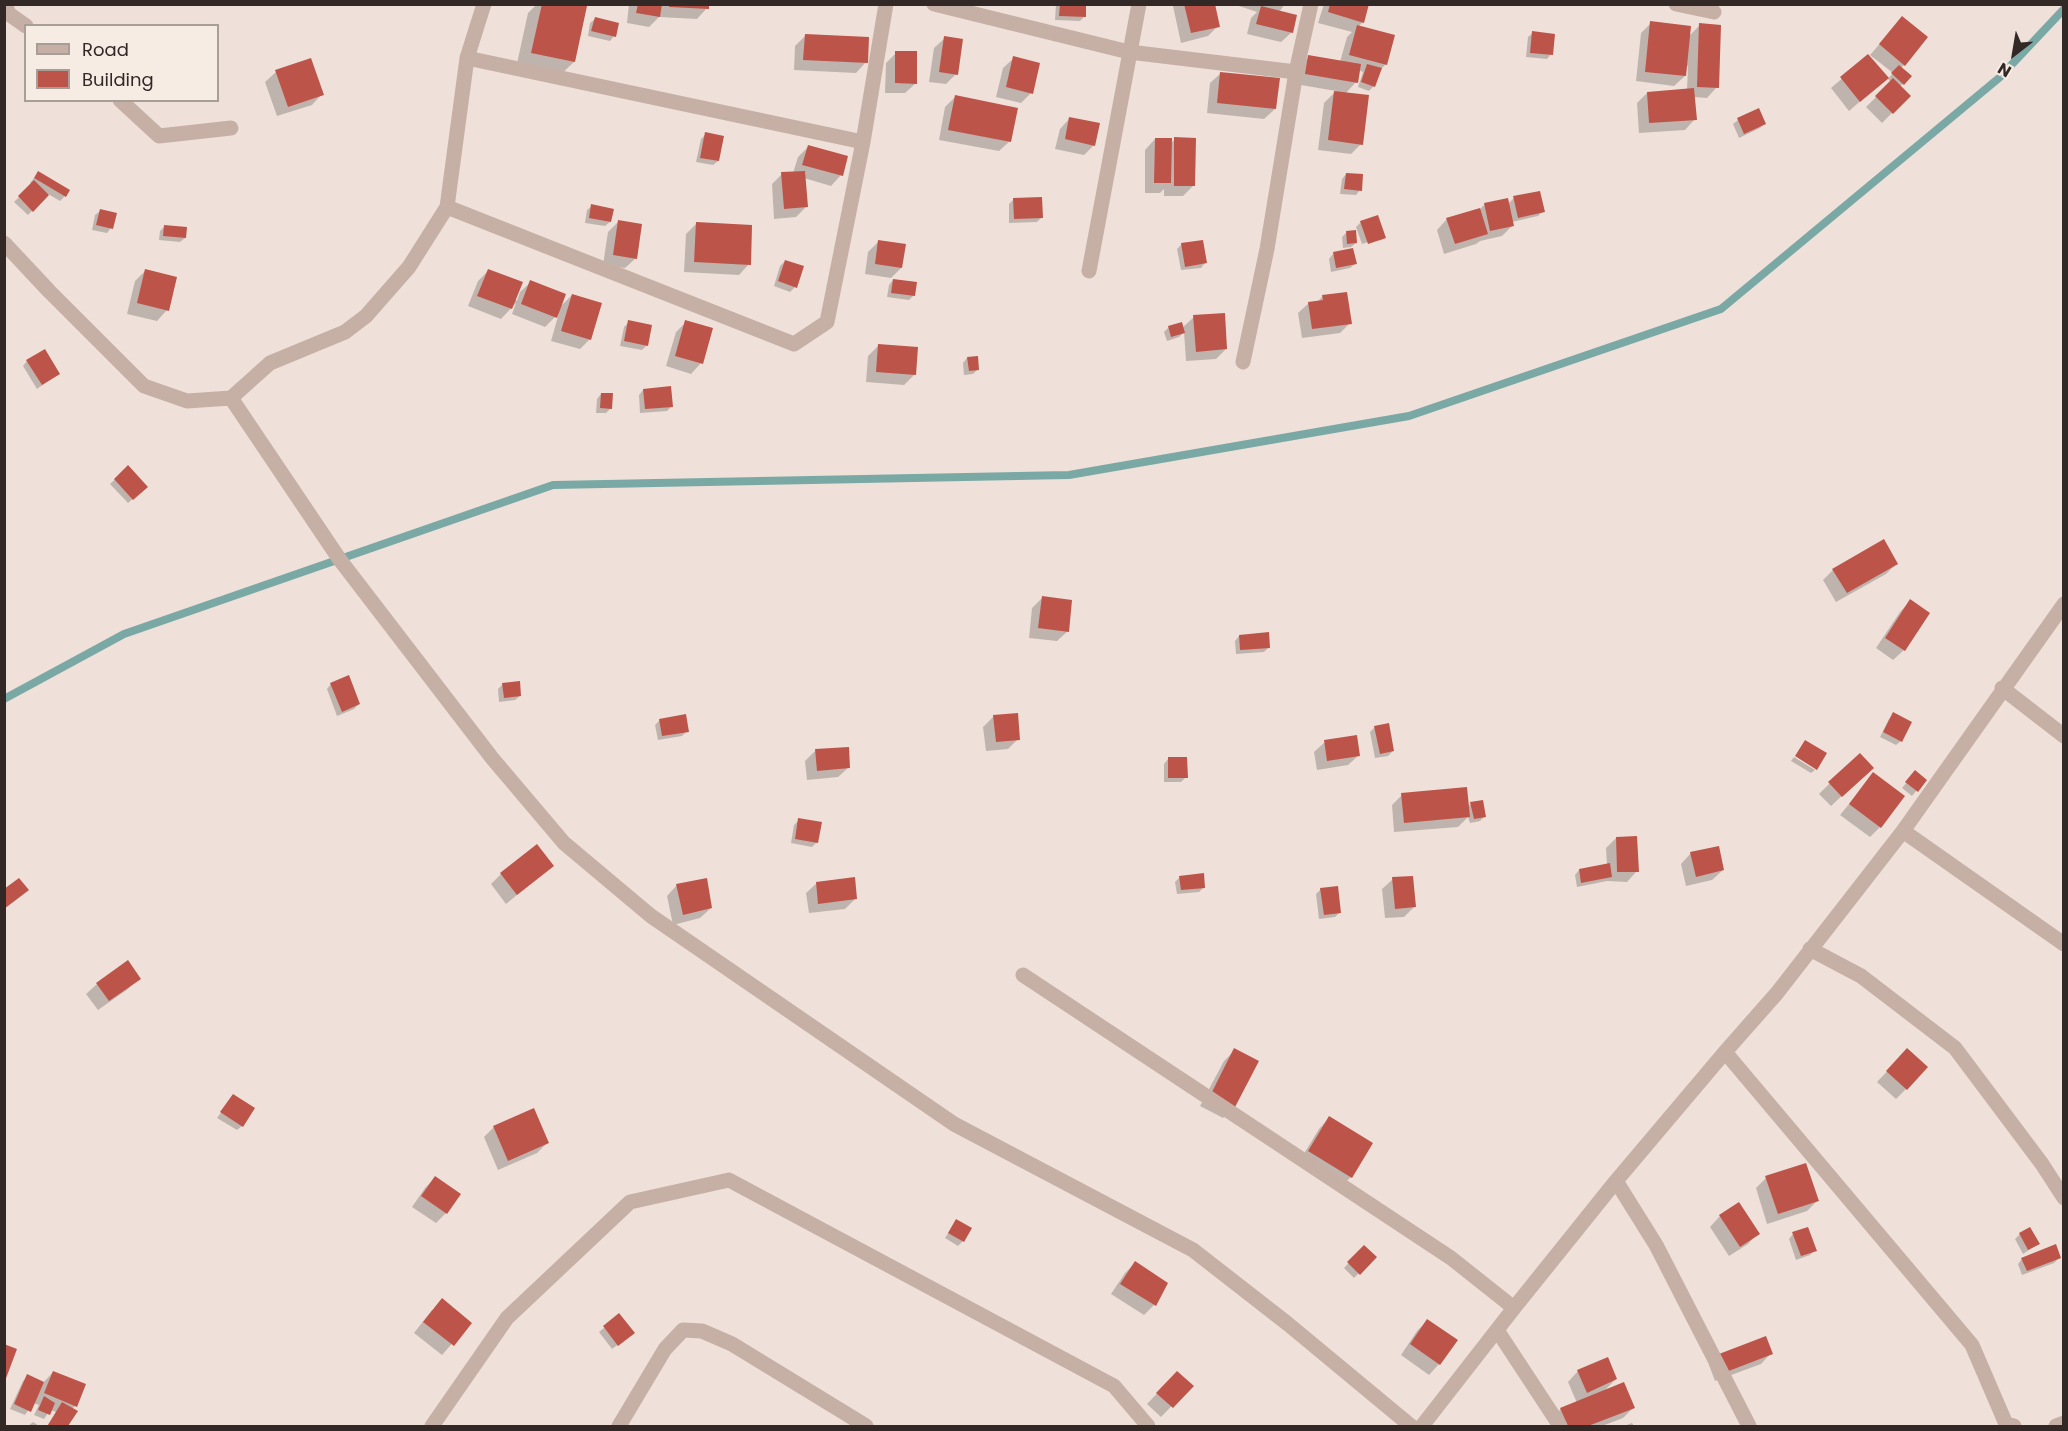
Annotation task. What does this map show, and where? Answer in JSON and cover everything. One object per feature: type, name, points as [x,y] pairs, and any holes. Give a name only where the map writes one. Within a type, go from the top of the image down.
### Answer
[{"type":"street","points":[[5,4],[9,14],[24,25]]},
{"type":"street","points":[[4,243],[144,386],[187,401],[231,398],[270,363],[345,332],[366,316],[410,267],[447,207],[467,58],[484,4]]},
{"type":"street","points":[[447,207],[794,344],[827,322],[863,142],[886,4]]},
{"type":"street","points":[[934,4],[1129,52],[1296,72]]},
{"type":"street","points":[[1089,271],[1139,4]]},
{"type":"street","points":[[1243,362],[1267,249],[1296,72],[1311,4]]},
{"type":"street","points":[[1676,4],[1714,12]]},
{"type":"street","points":[[467,58],[863,142]]},
{"type":"street","points":[[122,102],[159,135],[231,128]]},
{"type":"street","points":[[231,398],[340,560],[492,758],[564,843],[651,916],[954,1124],[1193,1250],[1288,1324],[1411,1426]]},
{"type":"street","points":[[1422,1426],[1616,1181],[1777,993],[1903,831],[2002,688],[2064,604]]},
{"type":"street","points":[[2002,688],[2064,736]]},
{"type":"street","points":[[1903,831],[2064,944]]},
{"type":"street","points":[[1810,950],[1861,976],[1955,1048],[2042,1164],[2064,1198]]},
{"type":"street","points":[[1023,975],[1451,1258],[1514,1308]]},
{"type":"street","points":[[1725,1052],[1972,1345],[2006,1424],[2014,1426]]},
{"type":"street","points":[[432,1426],[507,1318],[630,1203],[729,1180],[1114,1386],[1148,1426]]},
{"type":"street","points":[[1616,1181],[1656,1245],[1749,1426]]},
{"type":"street","points":[[619,1426],[665,1349],[683,1330],[702,1331],[732,1344],[866,1426]]},
{"type":"street","points":[[1497,1330],[1560,1426]]},
{"type":"street","points":[[2055,1426],[2064,1423]]},
{"type":"building","points":[[542,4],[587,6],[575,62],[531,53]]},
{"type":"building","points":[[638,4],[662,4],[660,17],[636,13]]},
{"type":"building","points":[[669,4],[709,4],[709,9],[669,7]]},
{"type":"building","points":[[1060,4],[1086,4],[1086,17],[1059,16]]},
{"type":"building","points":[[1184,4],[1215,4],[1220,27],[1191,33]]},
{"type":"building","points":[[1330,4],[1369,4],[1364,23],[1328,12]]},
{"type":"building","points":[[1261,6],[1297,15],[1293,33],[1256,24]]},
{"type":"building","points":[[1902,16],[1928,37],[1905,66],[1879,44]]},
{"type":"building","points":[[595,17],[619,23],[616,37],[591,31]]},
{"type":"building","points":[[1650,21],[1691,26],[1686,76],[1645,72]]},
{"type":"building","points":[[1699,23],[1721,25],[1719,88],[1697,87]]},
{"type":"building","points":[[1357,25],[1395,35],[1387,65],[1349,55]]},
{"type":"building","points":[[1532,31],[1555,34],[1553,55],[1530,53]]},
{"type":"building","points":[[805,34],[869,37],[868,63],[803,60]]},
{"type":"building","points":[[944,36],[963,39],[958,75],[939,72]]},
{"type":"building","points":[[895,51],[917,51],[917,84],[895,83]]},
{"type":"building","points":[[1868,54],[1889,78],[1860,102],[1840,77]]},
{"type":"building","points":[[1308,55],[1361,64],[1358,83],[1305,74]]},
{"type":"building","points":[[1013,56],[1040,63],[1033,94],[1006,87]]},
{"type":"building","points":[[311,58],[324,95],[288,107],[275,70]]},
{"type":"building","points":[[1367,64],[1382,68],[1375,87],[1361,82]]},
{"type":"building","points":[[1899,65],[1912,76],[1904,85],[1891,73]]},
{"type":"building","points":[[1220,72],[1280,78],[1276,109],[1217,103]]},
{"type":"building","points":[[1893,78],[1911,96],[1893,114],[1875,96]]},
{"type":"building","points":[[1694,88],[1697,120],[1649,123],[1647,92]]},
{"type":"building","points":[[1334,91],[1369,95],[1363,145],[1328,140]]},
{"type":"building","points":[[955,95],[1018,108],[1011,142],[948,130]]},
{"type":"building","points":[[1759,108],[1766,124],[1744,134],[1737,118]]},
{"type":"building","points":[[1069,117],[1100,123],[1095,146],[1065,139]]},
{"type":"building","points":[[705,132],[724,136],[719,161],[700,158]]},
{"type":"building","points":[[1174,137],[1196,138],[1195,186],[1174,186]]},
{"type":"building","points":[[1155,138],[1172,138],[1171,183],[1154,183]]},
{"type":"building","points":[[808,145],[848,156],[843,176],[802,165]]},
{"type":"building","points":[[38,171],[70,190],[66,197],[34,178]]},
{"type":"building","points":[[805,171],[808,207],[784,209],[781,172]]},
{"type":"building","points":[[1346,173],[1363,174],[1362,191],[1344,189]]},
{"type":"building","points":[[34,180],[49,195],[33,212],[18,196]]},
{"type":"building","points":[[1540,191],[1545,212],[1518,218],[1513,196]]},
{"type":"building","points":[[1042,197],[1043,218],[1014,219],[1013,198]]},
{"type":"building","points":[[1508,198],[1514,226],[1490,231],[1484,203]]},
{"type":"building","points":[[591,204],[614,209],[611,222],[589,218]]},
{"type":"building","points":[[1480,208],[1488,234],[1455,244],[1446,218]]},
{"type":"building","points":[[100,209],[117,213],[113,229],[96,225]]},
{"type":"building","points":[[1378,215],[1386,238],[1368,244],[1360,221]]},
{"type":"building","points":[[618,220],[642,224],[637,259],[613,255]]},
{"type":"building","points":[[696,222],[752,225],[751,265],[694,262]]},
{"type":"building","points":[[164,225],[187,227],[186,238],[163,236]]},
{"type":"building","points":[[1356,230],[1357,243],[1347,244],[1346,231]]},
{"type":"building","points":[[878,240],[906,244],[902,268],[875,264]]},
{"type":"building","points":[[1203,240],[1207,263],[1185,267],[1181,243]]},
{"type":"building","points":[[1353,248],[1357,264],[1336,268],[1333,252]]},
{"type":"building","points":[[785,260],[804,266],[797,288],[778,281]]},
{"type":"building","points":[[145,269],[177,277],[169,311],[137,303]]},
{"type":"building","points":[[488,269],[523,282],[512,309],[477,296]]},
{"type":"building","points":[[893,279],[917,282],[915,296],[891,293]]},
{"type":"building","points":[[530,280],[566,294],[557,318],[521,304]]},
{"type":"building","points":[[1347,292],[1352,324],[1312,329],[1308,302],[1323,300],[1322,295]]},
{"type":"building","points":[[572,294],[602,303],[591,340],[561,331]]},
{"type":"building","points":[[1225,313],[1227,349],[1196,352],[1193,315]]},
{"type":"building","points":[[628,320],[652,325],[648,346],[624,341]]},
{"type":"building","points":[[685,320],[713,328],[703,364],[675,356]]},
{"type":"building","points":[[1182,322],[1185,333],[1171,337],[1168,326]]},
{"type":"building","points":[[878,344],[918,347],[916,375],[876,372]]},
{"type":"building","points":[[45,349],[60,374],[42,385],[26,360]]},
{"type":"building","points":[[978,356],[979,370],[969,371],[967,357]]},
{"type":"building","points":[[671,386],[673,407],[645,409],[643,389]]},
{"type":"building","points":[[601,393],[613,393],[612,409],[600,408]]},
{"type":"building","points":[[128,465],[148,487],[133,500],[114,479]]},
{"type":"building","points":[[1884,539],[1898,564],[1847,593],[1832,569]]},
{"type":"building","points":[[1042,596],[1072,600],[1069,632],[1038,628]]},
{"type":"building","points":[[1910,599],[1930,613],[1905,651],[1885,638]]},
{"type":"building","points":[[1269,632],[1270,648],[1240,650],[1239,635]]},
{"type":"building","points":[[349,675],[360,704],[342,712],[330,683]]},
{"type":"building","points":[[520,681],[521,696],[504,698],[502,683]]},
{"type":"building","points":[[1893,712],[1912,722],[1902,742],[1883,732]]},
{"type":"building","points":[[1018,713],[1020,740],[996,742],[993,715]]},
{"type":"building","points":[[686,714],[689,732],[662,736],[659,719]]},
{"type":"building","points":[[1389,723],[1394,751],[1380,754],[1374,726]]},
{"type":"building","points":[[1357,735],[1360,756],[1327,761],[1324,740]]},
{"type":"building","points":[[1805,740],[1827,753],[1817,770],[1795,756]]},
{"type":"building","points":[[849,747],[850,768],[817,771],[815,749]]},
{"type":"building","points":[[1860,753],[1874,768],[1842,797],[1828,782]]},
{"type":"building","points":[[1168,757],[1187,757],[1188,778],[1168,778]]},
{"type":"building","points":[[1915,770],[1927,780],[1918,792],[1905,782]]},
{"type":"building","points":[[1873,772],[1905,796],[1881,828],[1849,804]]},
{"type":"building","points":[[1467,787],[1470,817],[1404,823],[1401,793]]},
{"type":"building","points":[[1483,800],[1486,817],[1474,819],[1470,802]]},
{"type":"building","points":[[798,818],[822,822],[818,843],[795,839]]},
{"type":"building","points":[[1637,836],[1639,872],[1617,872],[1616,837]]},
{"type":"building","points":[[537,844],[554,866],[517,895],[500,873]]},
{"type":"building","points":[[1719,846],[1724,870],[1696,877],[1690,852]]},
{"type":"building","points":[[1610,863],[1612,877],[1581,883],[1579,869]]},
{"type":"building","points":[[1204,873],[1205,888],[1181,890],[1179,876]]},
{"type":"building","points":[[1413,876],[1416,907],[1395,909],[1392,877]]},
{"type":"building","points":[[855,877],[857,899],[818,904],[816,882]]},
{"type":"building","points":[[19,878],[29,890],[4,909],[4,889]]},
{"type":"building","points":[[707,878],[712,908],[683,915],[676,884]]},
{"type":"building","points":[[1338,886],[1341,913],[1324,915],[1320,888]]},
{"type":"building","points":[[128,960],[141,979],[109,1001],[96,983]]},
{"type":"building","points":[[1234,1048],[1259,1061],[1234,1109],[1210,1096]]},
{"type":"building","points":[[1907,1048],[1928,1067],[1907,1090],[1886,1071]]},
{"type":"building","points":[[233,1094],[255,1108],[243,1127],[220,1112]]},
{"type":"building","points":[[534,1108],[549,1143],[508,1161],[493,1126]]},
{"type":"building","points":[[1329,1116],[1373,1143],[1352,1178],[1308,1151]]},
{"type":"building","points":[[1806,1163],[1819,1201],[1778,1214],[1765,1176]]},
{"type":"building","points":[[435,1176],[461,1194],[447,1214],[421,1196]]},
{"type":"building","points":[[1739,1202],[1760,1234],[1740,1247],[1719,1215]]},
{"type":"building","points":[[956,1219],[972,1228],[964,1242],[948,1233]]},
{"type":"building","points":[[1808,1227],[1817,1251],[1801,1256],[1792,1232]]},
{"type":"building","points":[[2030,1227],[2040,1244],[2028,1250],[2019,1233]]},
{"type":"building","points":[[2056,1244],[2061,1258],[2027,1271],[2021,1258]]},
{"type":"building","points":[[1364,1245],[1377,1257],[1360,1275],[1347,1262]]},
{"type":"building","points":[[1135,1261],[1168,1283],[1156,1306],[1120,1284]]},
{"type":"building","points":[[442,1298],[472,1323],[454,1346],[423,1322]]},
{"type":"building","points":[[619,1313],[635,1333],[618,1346],[603,1326]]},
{"type":"building","points":[[1427,1319],[1458,1340],[1440,1365],[1410,1344]]},
{"type":"building","points":[[1766,1336],[1773,1354],[1726,1372],[1719,1354]]},
{"type":"building","points":[[4,1344],[17,1349],[5,1381],[4,1381]]},
{"type":"building","points":[[1608,1357],[1617,1379],[1587,1393],[1577,1370]]},
{"type":"building","points":[[53,1371],[86,1384],[77,1407],[44,1393]]},
{"type":"building","points":[[1177,1371],[1194,1386],[1173,1408],[1156,1393]]},
{"type":"building","points":[[27,1374],[44,1382],[31,1412],[14,1404]]},
{"type":"building","points":[[1624,1382],[1635,1408],[1588,1426],[1568,1426],[1560,1408]]},
{"type":"building","points":[[44,1396],[55,1403],[50,1415],[38,1410]]},
{"type":"building","points":[[62,1402],[78,1411],[68,1426],[48,1425]]},
{"type":"waterway","points":[[4,699],[124,634],[553,485],[1069,475],[1409,416],[1721,309],[1999,78],[2064,9]]}]
